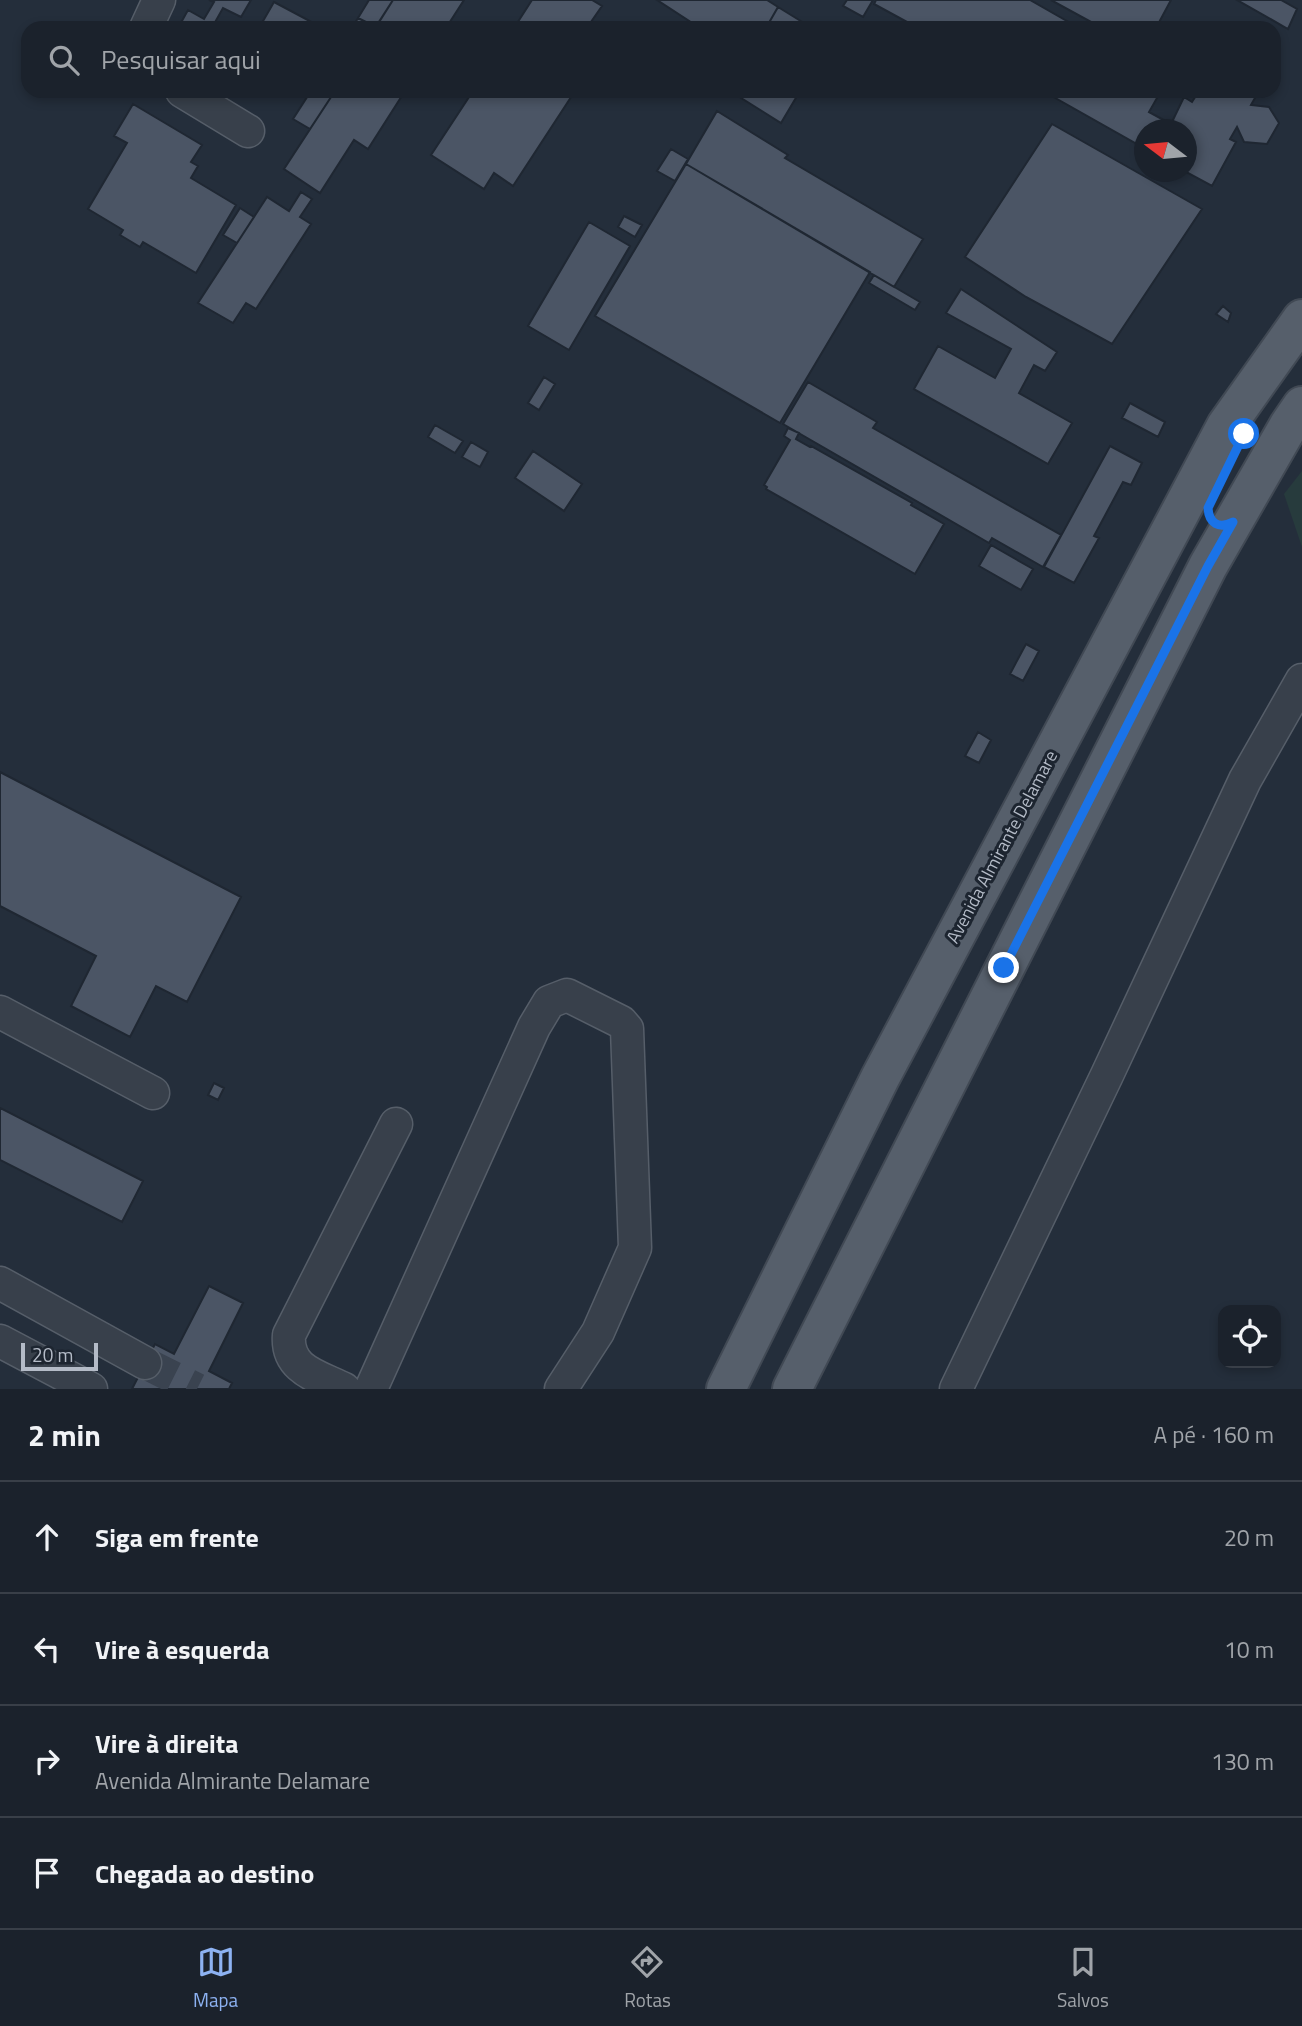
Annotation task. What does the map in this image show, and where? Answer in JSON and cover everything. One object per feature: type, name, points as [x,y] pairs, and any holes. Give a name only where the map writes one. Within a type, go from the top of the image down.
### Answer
[{"type":"main road","name":"Avenida Almirante Delamare","points":[[726,1389],[880,1078],[1226,426],[1302,319]]},
{"type":"main road","points":[[1233,522],[1220,526],[1213,523],[1208,514],[1209,502],[1244,434],[1302,352]]},
{"type":"main road","points":[[792,1389],[808,1372],[1016,943],[1208,566],[1302,406]]},
{"type":"street","points":[[149,21],[159,0]]},
{"type":"street","points":[[194,98],[248,131]]},
{"type":"street","points":[[956,1389],[1245,780],[1297,699]]},
{"type":"street","points":[[371,1389],[534,1027],[549,1002],[566,995],[621,1022],[626,1029],[635,1248],[598,1332],[561,1389]]},
{"type":"street","points":[[0,1012],[153,1093]]},
{"type":"street","points":[[344,1389],[296,1365],[288,1349],[289,1335],[396,1124]]},
{"type":"street","points":[[0,1283],[145,1363]]},
{"type":"street","points":[[0,1341],[91,1389]]},
{"type":"green space","points":[[1302,471],[1302,547],[1284,494]]},
{"type":"building","points":[[209,0],[251,0],[241,17],[223,8],[216,21],[182,21],[188,10],[204,19],[214,2]]},
{"type":"building","points":[[369,0],[393,0],[380,21],[364,21],[358,18]]},
{"type":"building","points":[[393,0],[464,0],[450,21],[380,21]]},
{"type":"building","points":[[532,0],[592,0],[602,6],[592,21],[518,21]]},
{"type":"building","points":[[657,0],[767,0],[778,7],[770,21],[689,21]]},
{"type":"building","points":[[847,0],[873,0],[863,17],[843,6]]},
{"type":"building","points":[[876,0],[1030,0],[1067,21],[905,21],[874,4]]},
{"type":"building","points":[[1051,0],[1171,0],[1160,21],[1089,21]]},
{"type":"building","points":[[1237,0],[1281,0],[1297,9],[1288,29],[1281,25],[1281,21],[1274,21]]},
{"type":"building","points":[[274,2],[310,21],[263,21]]},
{"type":"building","points":[[778,7],[801,21],[770,21]]},
{"type":"building","points":[[306,98],[330,98],[310,129],[293,119]]},
{"type":"building","points":[[330,98],[401,98],[368,149],[354,140],[320,193],[284,169]]},
{"type":"building","points":[[468,98],[570,98],[513,186],[494,173],[484,189],[431,155]]},
{"type":"building","points":[[741,98],[796,98],[781,123]]},
{"type":"building","points":[[1055,98],[1157,98],[1149,112],[1162,119],[1134,119],[1134,142]]},
{"type":"building","points":[[1184,98],[1192,102],[1195,98],[1255,98],[1251,105],[1269,107],[1279,123],[1267,144],[1244,142],[1237,127],[1230,139],[1236,142],[1212,186],[1197,178],[1197,119],[1173,119]]},
{"type":"building","points":[[133,104],[202,145],[191,162],[198,166],[191,178],[236,205],[196,273],[143,242],[140,247],[120,235],[123,230],[88,209],[127,143],[114,136]]},
{"type":"building","points":[[717,111],[788,155],[785,158],[923,239],[894,287],[686,164]]},
{"type":"building","points":[[1052,124],[1134,170],[1134,182],[1154,182],[1202,209],[1112,344],[1026,297],[965,257]]},
{"type":"building","points":[[671,149],[688,159],[675,181],[657,171]]},
{"type":"building","points":[[686,164],[870,272],[780,423],[595,316]]},
{"type":"building","points":[[301,192],[312,199],[300,217],[311,224],[256,309],[246,303],[233,323],[198,303],[267,197],[289,211]]},
{"type":"building","points":[[240,208],[254,217],[237,243],[223,235]]},
{"type":"building","points":[[624,216],[642,225],[635,237],[618,227]]},
{"type":"building","points":[[589,222],[630,246],[569,350],[528,326]]},
{"type":"building","points":[[874,275],[920,302],[915,310],[869,283]]},
{"type":"building","points":[[961,289],[1057,352],[1045,371],[1034,365],[1019,393],[1072,423],[1048,464],[914,389],[938,346],[995,378],[1011,349],[946,313]]},
{"type":"building","points":[[1223,306],[1231,313],[1228,322],[1216,314]]},
{"type":"building","points":[[544,377],[555,384],[539,410],[528,403]]},
{"type":"building","points":[[808,382],[877,422],[873,428],[1061,535],[1043,567],[992,538],[989,543],[783,424]]},
{"type":"building","points":[[1130,403],[1165,422],[1158,437],[1122,418]]},
{"type":"building","points":[[435,425],[463,441],[455,453],[428,437]]},
{"type":"building","points":[[788,428],[799,433],[796,439],[912,503],[911,505],[944,524],[915,574],[766,489],[764,485],[790,440],[784,436]]},
{"type":"building","points":[[471,442],[488,452],[480,467],[462,457]]},
{"type":"building","points":[[1110,446],[1142,463],[1131,485],[1123,482],[1094,536],[1099,538],[1074,583],[1044,567]]},
{"type":"building","points":[[533,451],[582,484],[564,511],[515,478]]},
{"type":"building","points":[[991,545],[1033,569],[1021,590],[979,566]]},
{"type":"building","points":[[1026,644],[1039,651],[1023,681],[1010,674]]},
{"type":"building","points":[[978,732],[991,740],[979,763],[965,756]]},
{"type":"building","points":[[0,772],[241,897],[187,1002],[156,986],[130,1037],[71,1006],[96,956],[0,906]]},
{"type":"building","points":[[214,1083],[224,1088],[218,1100],[208,1095]]},
{"type":"building","points":[[0,1108],[143,1181],[122,1222],[0,1160]]},
{"type":"building","points":[[209,1286],[243,1303],[209,1371],[232,1383],[229,1389],[132,1389],[155,1344],[174,1354]]},
{"type":"tunnel","points":[[145,1363],[197,1389]]},
{"type":"route","points":[[1004,968],[1208,566],[1233,522],[1220,526],[1213,523],[1208,508],[1244,434]]}]
